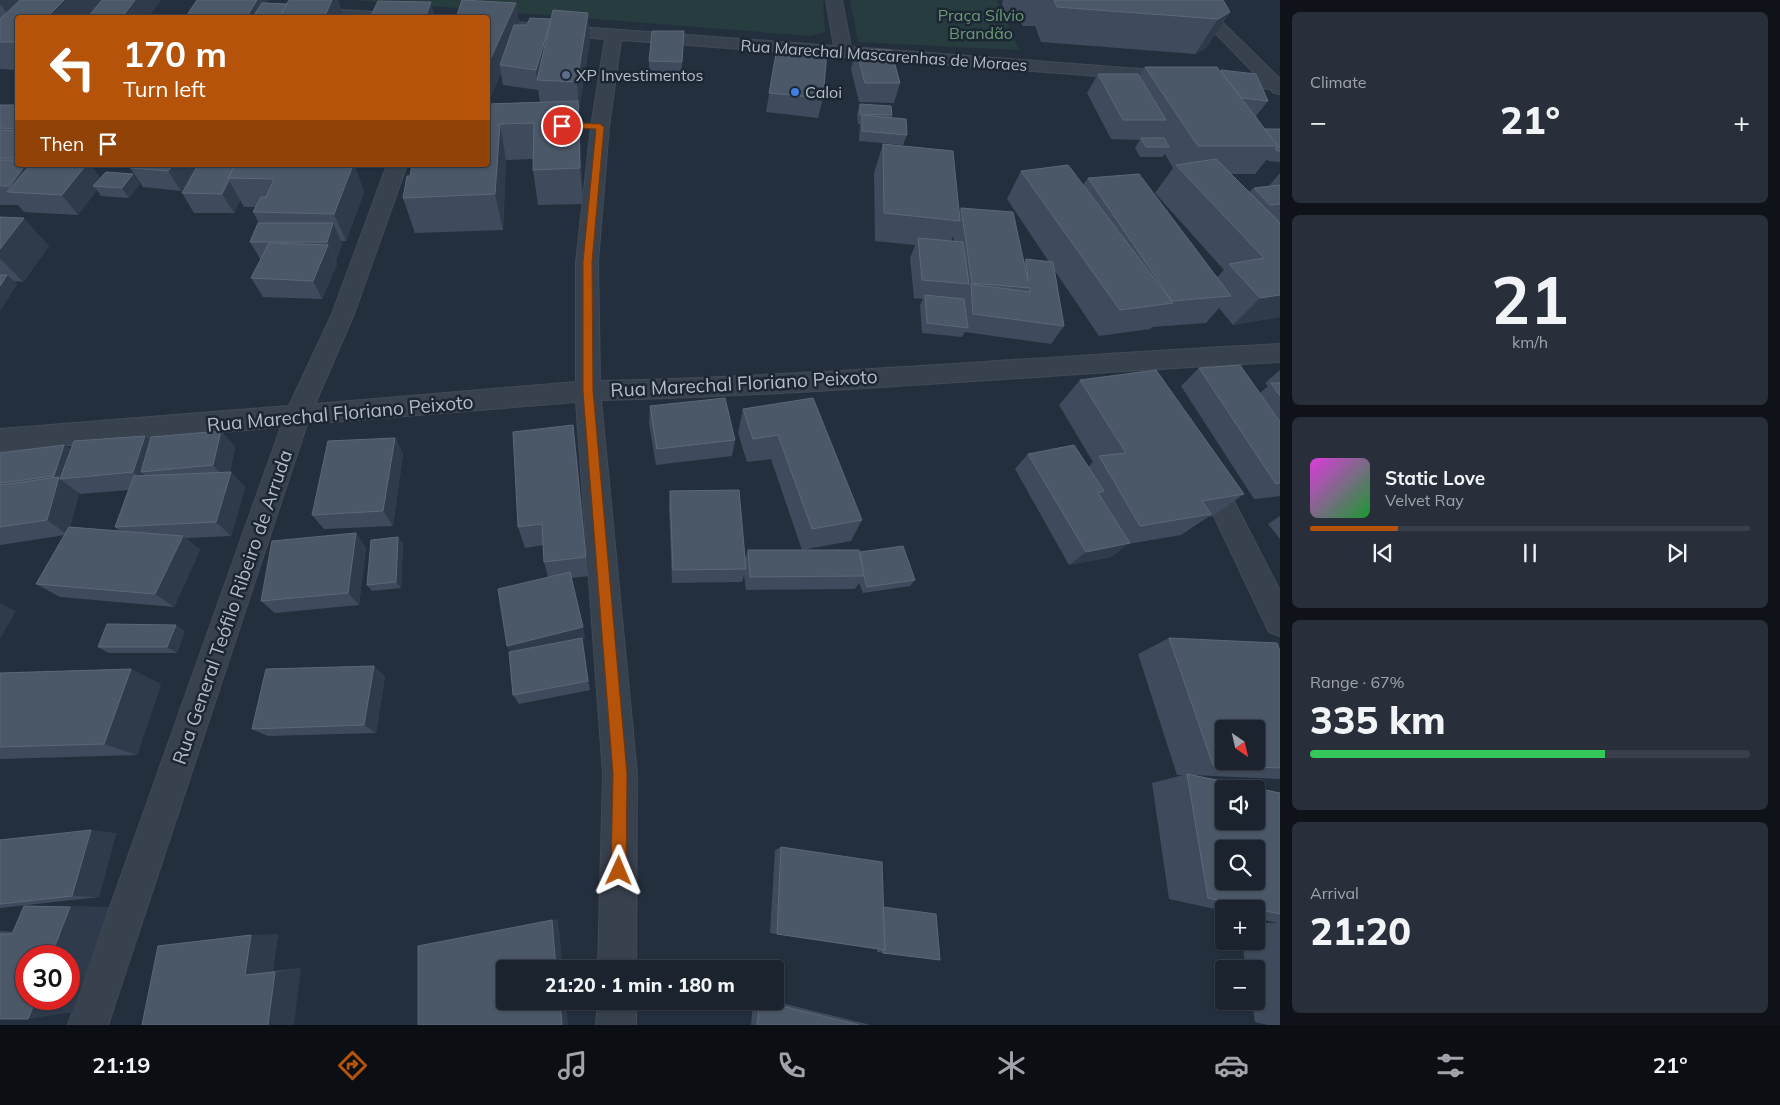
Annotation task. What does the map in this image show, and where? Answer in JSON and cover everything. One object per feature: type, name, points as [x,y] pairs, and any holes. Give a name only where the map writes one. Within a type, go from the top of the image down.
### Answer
[{"type":"street","points":[[301,0],[308,7],[326,12],[358,15]]},
{"type":"street","points":[[834,0],[844,53]]},
{"type":"street","points":[[1190,0],[1278,86]]},
{"type":"street","name":"Rua Marechal Mascarenhas de Moraes","points":[[490,25],[1278,86]]},
{"type":"street","points":[[614,34],[590,126],[587,262],[588,391],[620,774],[617,960]]},
{"type":"street","name":"Rua General Teófilo Ribeiro de Arruda","points":[[88,1025],[297,417],[344,314],[396,167]]},
{"type":"street","name":"Rua Marechal Floriano Peixoto","points":[[0,440],[297,417],[588,391],[708,388],[1132,360],[1280,353]]},
{"type":"street","points":[[1132,360],[1148,385]]},
{"type":"street","points":[[1197,459],[1208,476],[1280,622]]},
{"type":"street","points":[[616,1025],[617,1010]]},
{"type":"green space","points":[[354,0],[823,0],[825,32],[810,36]]},
{"type":"green space","name":"Praça Sílvio Brandão","points":[[850,0],[997,0],[1019,50],[858,42]]},
{"type":"building","points":[[20,0],[64,0],[49,15],[15,15],[15,42],[0,42],[0,19]]},
{"type":"building","points":[[102,0],[135,0],[124,15],[90,15]]},
{"type":"building","points":[[197,0],[257,0],[248,15],[187,15]]},
{"type":"building","points":[[289,0],[332,0],[325,15],[281,15]]},
{"type":"building","points":[[462,0],[516,3],[490,60],[490,15],[457,15]]},
{"type":"building","points":[[1054,0],[1223,0],[1230,12],[1218,19],[1057,7]]},
{"type":"building","points":[[378,1],[431,2],[426,15],[371,15]]},
{"type":"building","points":[[262,3],[287,4],[281,15],[254,15]]},
{"type":"building","points":[[553,10],[588,13],[577,82],[537,80]]},
{"type":"building","points":[[530,18],[551,19],[536,70],[500,65],[514,25],[527,25]]},
{"type":"building","points":[[652,31],[684,31],[682,62],[649,61]]},
{"type":"building","points":[[777,48],[827,52],[823,98],[769,93]]},
{"type":"building","points":[[856,49],[891,50],[900,83],[865,83]]},
{"type":"building","points":[[1145,67],[1217,67],[1278,146],[1198,146]]},
{"type":"building","points":[[1221,70],[1256,74],[1268,101],[1242,98]]},
{"type":"building","points":[[1098,74],[1138,74],[1166,120],[1123,120]]},
{"type":"building","points":[[578,101],[580,168],[533,170],[534,123],[500,124],[495,194],[403,198],[407,176],[410,176],[412,167],[490,167],[490,104]]},
{"type":"building","points":[[860,104],[891,106],[892,115],[860,114]]},
{"type":"building","points":[[0,105],[15,105],[15,129],[0,128]]},
{"type":"building","points":[[862,115],[906,119],[907,135],[862,131]]},
{"type":"building","points":[[1265,129],[1280,129],[1280,151],[1275,149],[1278,146]]},
{"type":"building","points":[[0,130],[15,131],[15,158],[0,158]]},
{"type":"building","points":[[1141,138],[1164,138],[1169,147],[1146,147]]},
{"type":"building","points":[[883,144],[953,151],[960,221],[884,213]]},
{"type":"building","points":[[1216,159],[1280,223],[1280,295],[1260,298],[1229,264],[1264,258],[1176,165]]},
{"type":"building","points":[[0,160],[15,160],[15,167],[24,167],[10,186],[0,186]]},
{"type":"building","points":[[1068,165],[1173,303],[1120,310],[1021,171]]},
{"type":"building","points":[[28,167],[84,167],[62,195],[7,192]]},
{"type":"building","points":[[131,167],[171,167],[168,171]]},
{"type":"building","points":[[197,167],[234,167],[222,194],[182,193]]},
{"type":"building","points":[[234,167],[352,167],[334,214],[253,212],[261,197],[266,197],[274,179],[228,178]]},
{"type":"building","points":[[106,172],[133,174],[122,188],[93,186]]},
{"type":"building","points":[[1139,174],[1231,296],[1172,301],[1088,178]]},
{"type":"building","points":[[1280,185],[1280,204],[1270,205],[1254,188]]},
{"type":"building","points":[[961,208],[1013,212],[1028,281],[1026,259],[1053,262],[1064,326],[973,314],[971,284],[1030,292],[1030,288],[972,283]]},
{"type":"building","points":[[0,217],[24,218],[0,249]]},
{"type":"building","points":[[258,223],[333,223],[327,242],[250,242]]},
{"type":"building","points":[[918,238],[963,242],[969,284],[922,280]]},
{"type":"building","points":[[269,243],[328,245],[313,281],[251,278]]},
{"type":"building","points":[[0,275],[7,275],[0,286]]},
{"type":"building","points":[[925,295],[964,299],[968,328],[927,323]]},
{"type":"building","points":[[1240,365],[1280,422],[1280,483],[1276,484],[1199,368]]},
{"type":"building","points":[[1156,370],[1244,494],[1202,501],[1211,514],[1140,526],[1099,456],[1126,453],[1080,380]]},
{"type":"building","points":[[1271,383],[1280,383],[1280,396]]},
{"type":"building","points":[[725,398],[735,440],[657,449],[650,406]]},
{"type":"building","points":[[813,398],[862,520],[812,529],[778,435],[753,439],[743,409]]},
{"type":"building","points":[[573,425],[586,557],[544,562],[542,524],[518,527],[513,432]]},
{"type":"building","points":[[221,431],[213,465],[141,472],[151,437]]},
{"type":"building","points":[[145,436],[133,472],[60,479],[74,441]]},
{"type":"building","points":[[395,438],[383,511],[312,515],[328,441]]},
{"type":"building","points":[[64,445],[54,476],[0,483],[0,453]]},
{"type":"building","points":[[1074,445],[1104,491],[1098,493],[1130,543],[1086,552],[1028,454]]},
{"type":"building","points":[[231,472],[216,522],[115,527],[134,476]]},
{"type":"building","points":[[59,477],[47,520],[0,527],[0,485]]},
{"type":"building","points":[[739,490],[746,569],[673,570],[670,491]]},
{"type":"building","points":[[69,527],[183,536],[155,594],[36,584]]},
{"type":"building","points":[[356,533],[348,593],[261,601],[272,541]]},
{"type":"building","points":[[398,537],[396,582],[367,585],[371,540]]},
{"type":"building","points":[[903,546],[915,580],[867,587],[860,552]]},
{"type":"building","points":[[748,550],[859,550],[864,576],[750,577]]},
{"type":"building","points":[[570,572],[583,627],[507,646],[498,589]]},
{"type":"building","points":[[107,624],[176,625],[167,647],[98,647]]},
{"type":"building","points":[[582,638],[588,681],[513,695],[509,652]]},
{"type":"building","points":[[1169,638],[1277,643],[1280,651],[1280,768],[1265,767],[1265,720],[1215,720],[1215,765],[1213,765]]},
{"type":"building","points":[[374,666],[364,725],[252,729],[266,669]]},
{"type":"building","points":[[131,669],[104,744],[0,747],[0,673]]},
{"type":"building","points":[[1187,774],[1216,780],[1215,830],[1265,830],[1265,790],[1280,793],[1280,914],[1265,911],[1265,900],[1217,900],[1208,898]]},
{"type":"building","points":[[91,830],[72,896],[0,904],[0,840]]},
{"type":"building","points":[[781,847],[882,862],[885,950],[777,934]]},
{"type":"building","points":[[24,906],[70,907],[55,945],[15,945],[15,1010],[32,1010],[28,1019],[0,1019],[0,934],[12,934]]},
{"type":"building","points":[[883,907],[936,914],[940,960],[883,953],[883,950],[885,950]]},
{"type":"building","points":[[552,920],[555,960],[496,960],[496,1010],[561,1010],[562,1025],[418,1025],[418,946]]},
{"type":"building","points":[[251,935],[245,975],[275,972],[268,1025],[142,1025],[158,946]]},
{"type":"building","points":[[784,1007],[859,1025],[757,1025],[759,1010],[784,1010]]},
{"type":"place","name":"XP Investimentos","points":[[566,75]]},
{"type":"place","name":"Caloi","points":[[795,92]]},
{"type":"route","points":[[562,126],[600,127],[587,262],[588,391],[620,774],[619,871]]}]
